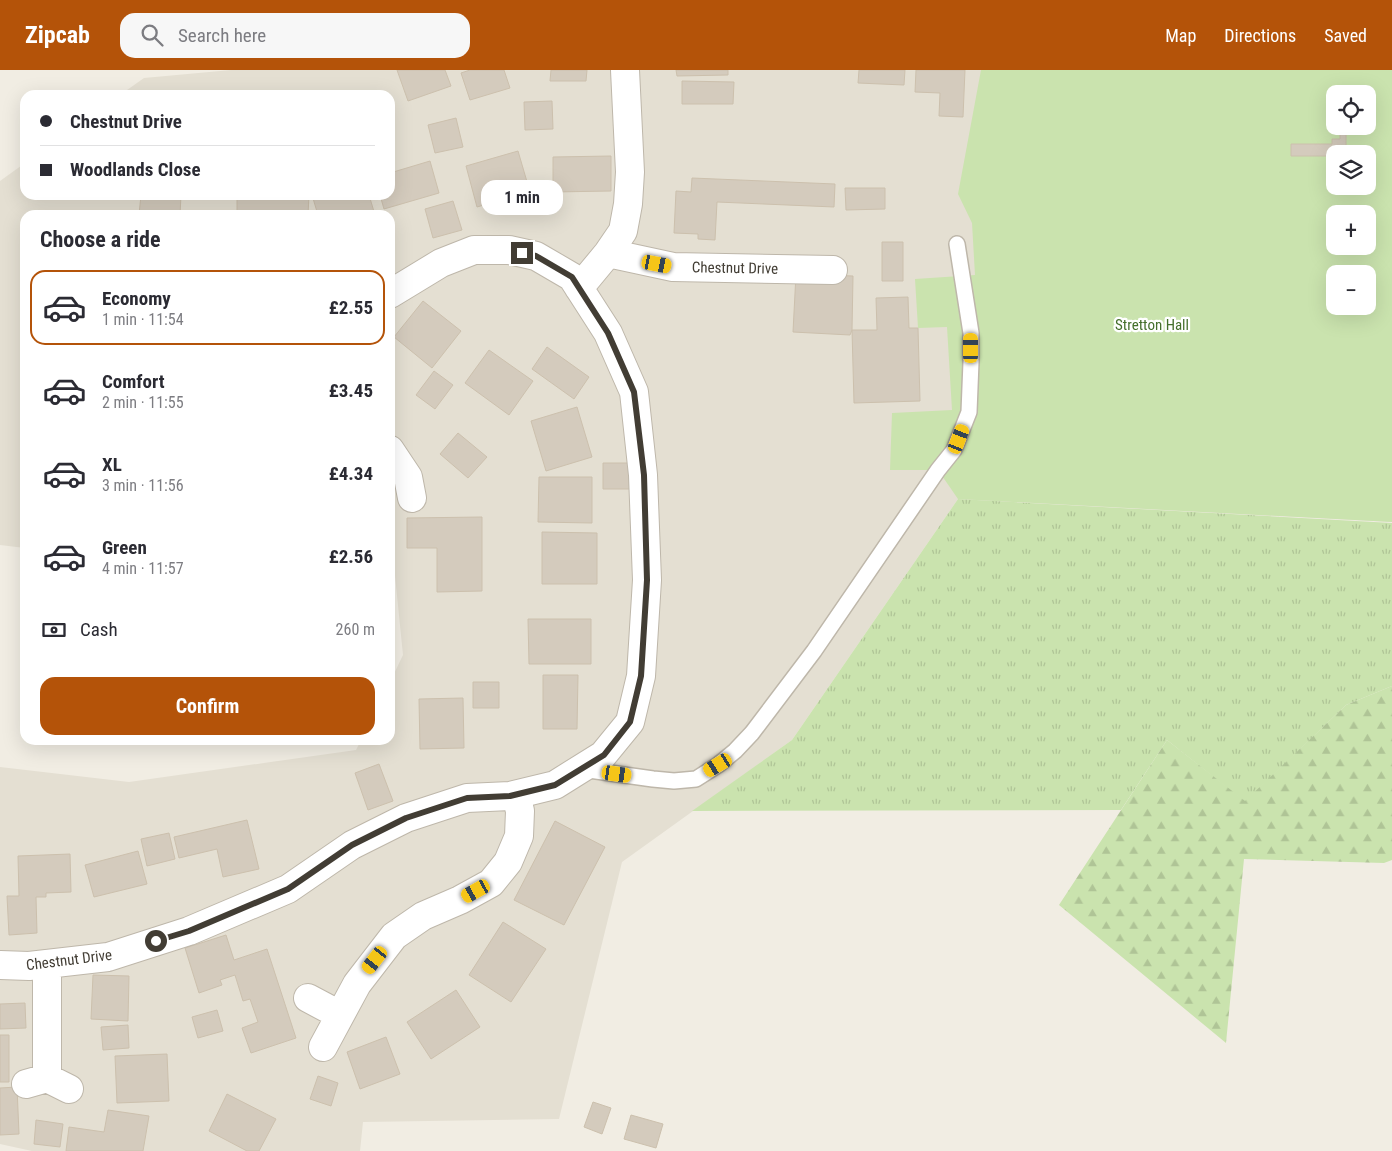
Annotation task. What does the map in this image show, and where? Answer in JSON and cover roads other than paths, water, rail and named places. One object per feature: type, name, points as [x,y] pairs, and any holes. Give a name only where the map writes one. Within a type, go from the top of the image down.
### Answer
[{"type":"street","points":[[579,288],[608,254],[623,231],[628,204],[630,172],[625,70]]},
{"type":"street","name":"Chestnut Drive","points":[[0,965],[29,966],[108,957],[189,931],[288,889],[352,845],[406,818],[467,798],[510,796],[555,785],[604,755],[630,722],[641,676],[647,580],[644,475],[634,392],[608,333],[572,277],[536,256],[509,250],[474,250],[441,263],[395,291]]},
{"type":"street","name":"Chestnut Drive","points":[[608,254],[673,267],[833,270]]},
{"type":"street","points":[[395,458],[408,477],[412,498]]},
{"type":"street","points":[[323,1047],[357,984],[394,936],[423,916],[460,900],[491,882],[508,862],[518,836],[520,811],[516,795]]},
{"type":"street","points":[[47,964],[47,1084]]},
{"type":"street","points":[[308,998],[340,1015]]},
{"type":"lane","points":[[581,769],[653,780],[696,779],[718,765],[752,733],[814,651],[938,470],[954,450],[969,412],[971,334],[957,244]]},
{"type":"park label","name":"Stretton Hall","points":[[1152,325]]}]
